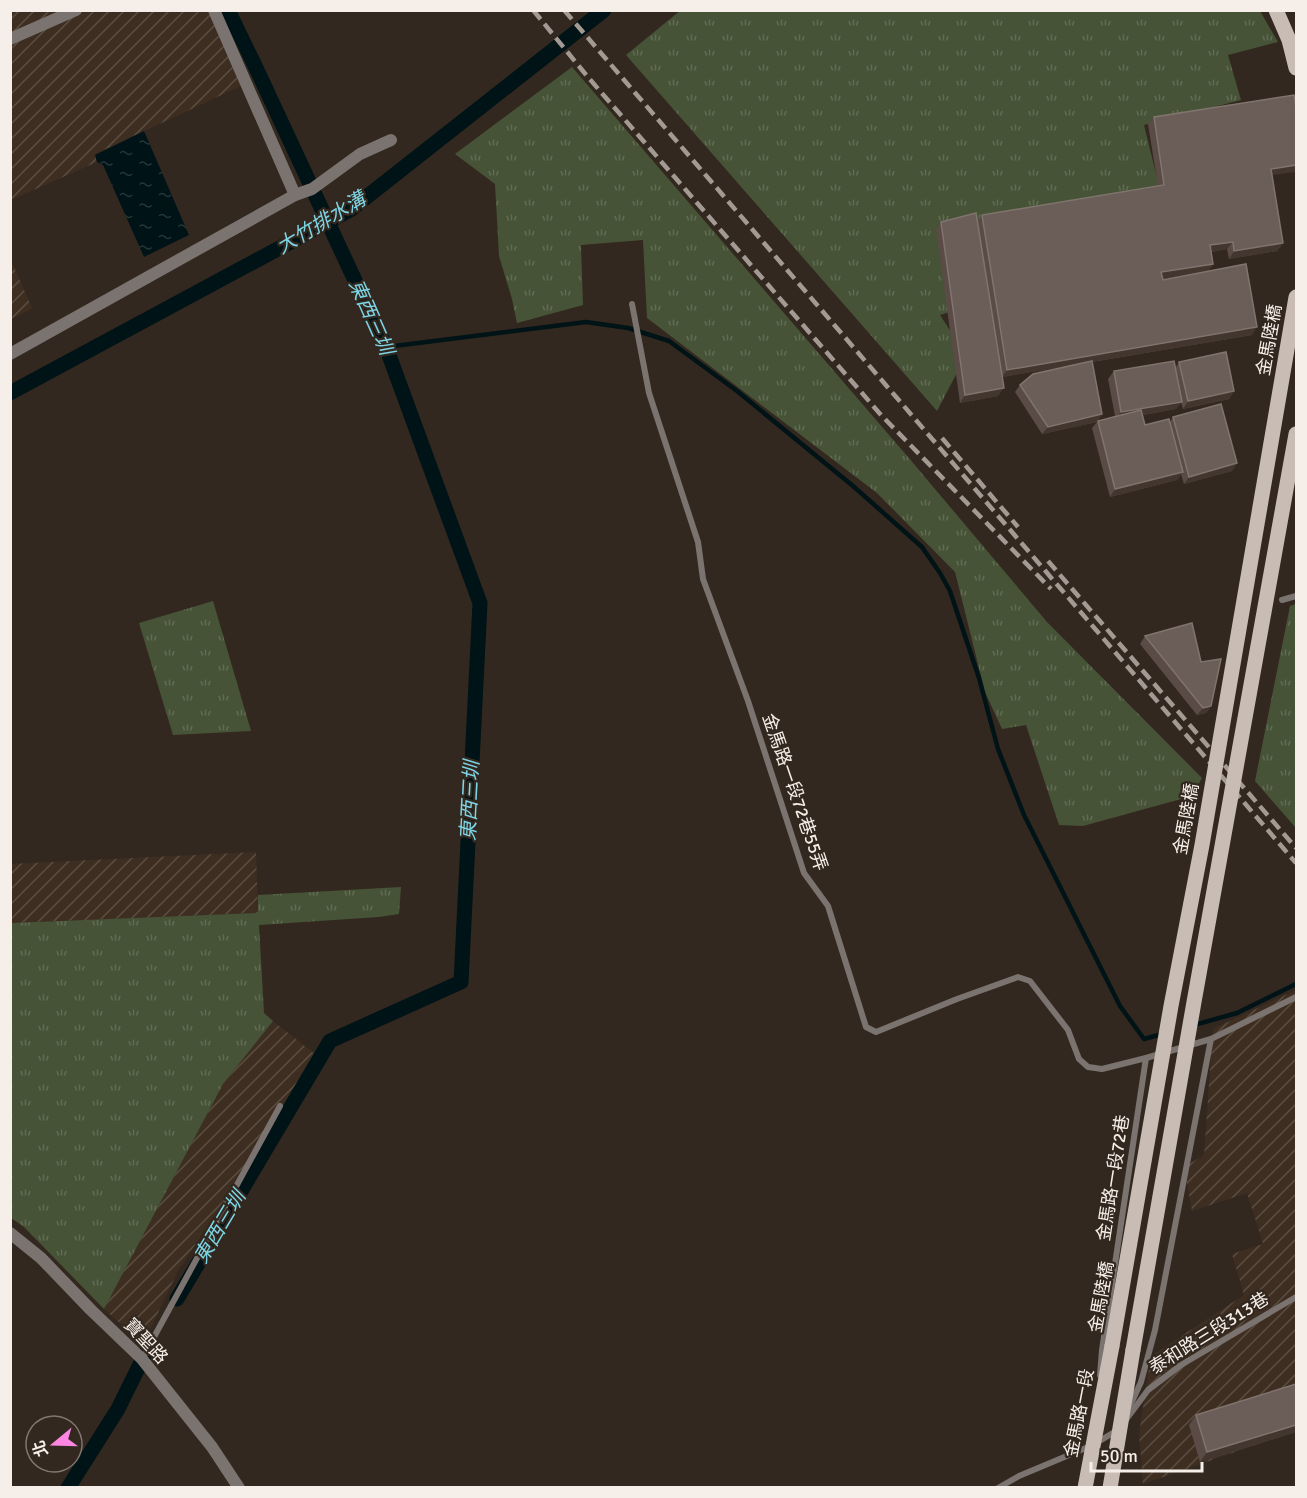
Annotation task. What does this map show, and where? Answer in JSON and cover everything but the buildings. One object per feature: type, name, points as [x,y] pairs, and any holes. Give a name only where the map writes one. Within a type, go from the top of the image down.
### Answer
[{"type":"main road","points":[[1276,10],[1289,40],[1296,68]]},
{"type":"main road","name":"金馬陸橋","points":[[1112,1346],[1169,1018],[1202,845],[1296,297]]},
{"type":"main road","points":[[1110,1488],[1296,434]]},
{"type":"main road","name":"金馬路一段","points":[[1085,1488],[1112,1346]]},
{"type":"street","points":[[10,39],[76,10]]},
{"type":"street","points":[[214,10],[295,195]]},
{"type":"street","points":[[10,354],[295,195],[312,189],[360,154],[391,140]]},
{"type":"street","name":"寶聖路","points":[[10,1233],[41,1258],[142,1359],[212,1447],[238,1488]]},
{"type":"lane","name":"金馬路一段72巷55弄","points":[[632,304],[649,393],[698,542],[703,579],[748,701],[804,873],[828,906],[866,1027],[876,1032],[1018,977],[1030,981],[1048,1004],[1068,1030],[1078,1059],[1088,1067],[1102,1069],[1146,1058]]},
{"type":"lane","points":[[1282,600],[1296,596]]},
{"type":"lane","points":[[1146,1058],[1211,1039],[1296,997]]},
{"type":"lane","points":[[998,1488],[1019,1476],[1093,1445],[1120,1428],[1141,1382],[1155,1330],[1211,1039]]},
{"type":"lane","name":"金馬路一段72巷","points":[[1093,1445],[1102,1350],[1146,1058]]},
{"type":"lane","points":[[142,1359],[280,1106]]},
{"type":"lane","name":"泰和路三段313巷","points":[[1120,1428],[1148,1390],[1181,1365],[1296,1297]]},
{"type":"shaded area","points":[[11,11],[213,11],[245,84],[95,154],[97,162],[11,200]]},
{"type":"shaded area","points":[[10,258],[32,308],[11,319],[10,319]]},
{"type":"shaded area","points":[[256,852],[258,913],[11,923],[10,864]]},
{"type":"shaded area","points":[[1296,990],[1296,1431],[1143,1484],[1139,1434],[1151,1356],[1244,1295],[1232,1254],[1263,1244],[1247,1193],[1192,1211],[1184,1167],[1204,1155],[1213,1029]]},
{"type":"shaded area","points":[[273,1021],[320,1058],[179,1269],[143,1344],[104,1309],[223,1084]]},
{"type":"green space","points":[[681,10],[1260,11],[1278,42],[1228,55],[1241,100],[1144,125],[1163,202],[950,312],[940,315],[955,338],[961,365],[937,411],[626,55]]},
{"type":"green space","points":[[572,67],[1047,622],[1202,778],[1192,796],[1083,826],[1059,825],[1026,725],[1002,729],[985,692],[955,572],[877,493],[647,318],[643,240],[581,245],[583,305],[517,323],[499,256],[495,184],[455,154]]},
{"type":"green space","points":[[213,601],[251,731],[173,735],[139,623]]},
{"type":"green space","points":[[1296,604],[1296,828],[1255,781],[1290,606]]},
{"type":"green space","points":[[401,887],[399,914],[259,925],[264,1013],[273,1021],[223,1084],[104,1309],[24,1227],[11,1218],[11,923],[258,913],[258,895]]},
{"type":"water","points":[[144,131],[189,235],[144,257],[103,165],[97,162],[95,155]]},
{"type":"waterway","name":"東西三圳","points":[[177,1299],[330,1041],[461,982],[480,603],[386,347],[228,10]]},
{"type":"waterway","name":"大竹排水溝","points":[[10,393],[350,210],[604,10]]},
{"type":"waterway","points":[[386,347],[586,322],[628,328],[669,341],[737,391],[853,486],[922,547],[950,591],[979,678],[998,749],[1024,815],[1120,1006],[1144,1039],[1162,1034]]},
{"type":"waterway","points":[[1194,1025],[1237,1013],[1296,984]]},
{"type":"waterway","name":"東西三圳","points":[[68,1488],[118,1409],[148,1348]]},
{"type":"railway","points":[[533,10],[587,76],[881,415],[1051,589]]},
{"type":"railway","points":[[564,10],[1296,863]]},
{"type":"railway","points":[[942,438],[1018,527]]},
{"type":"railway","points":[[1048,561],[1296,848]]}]
